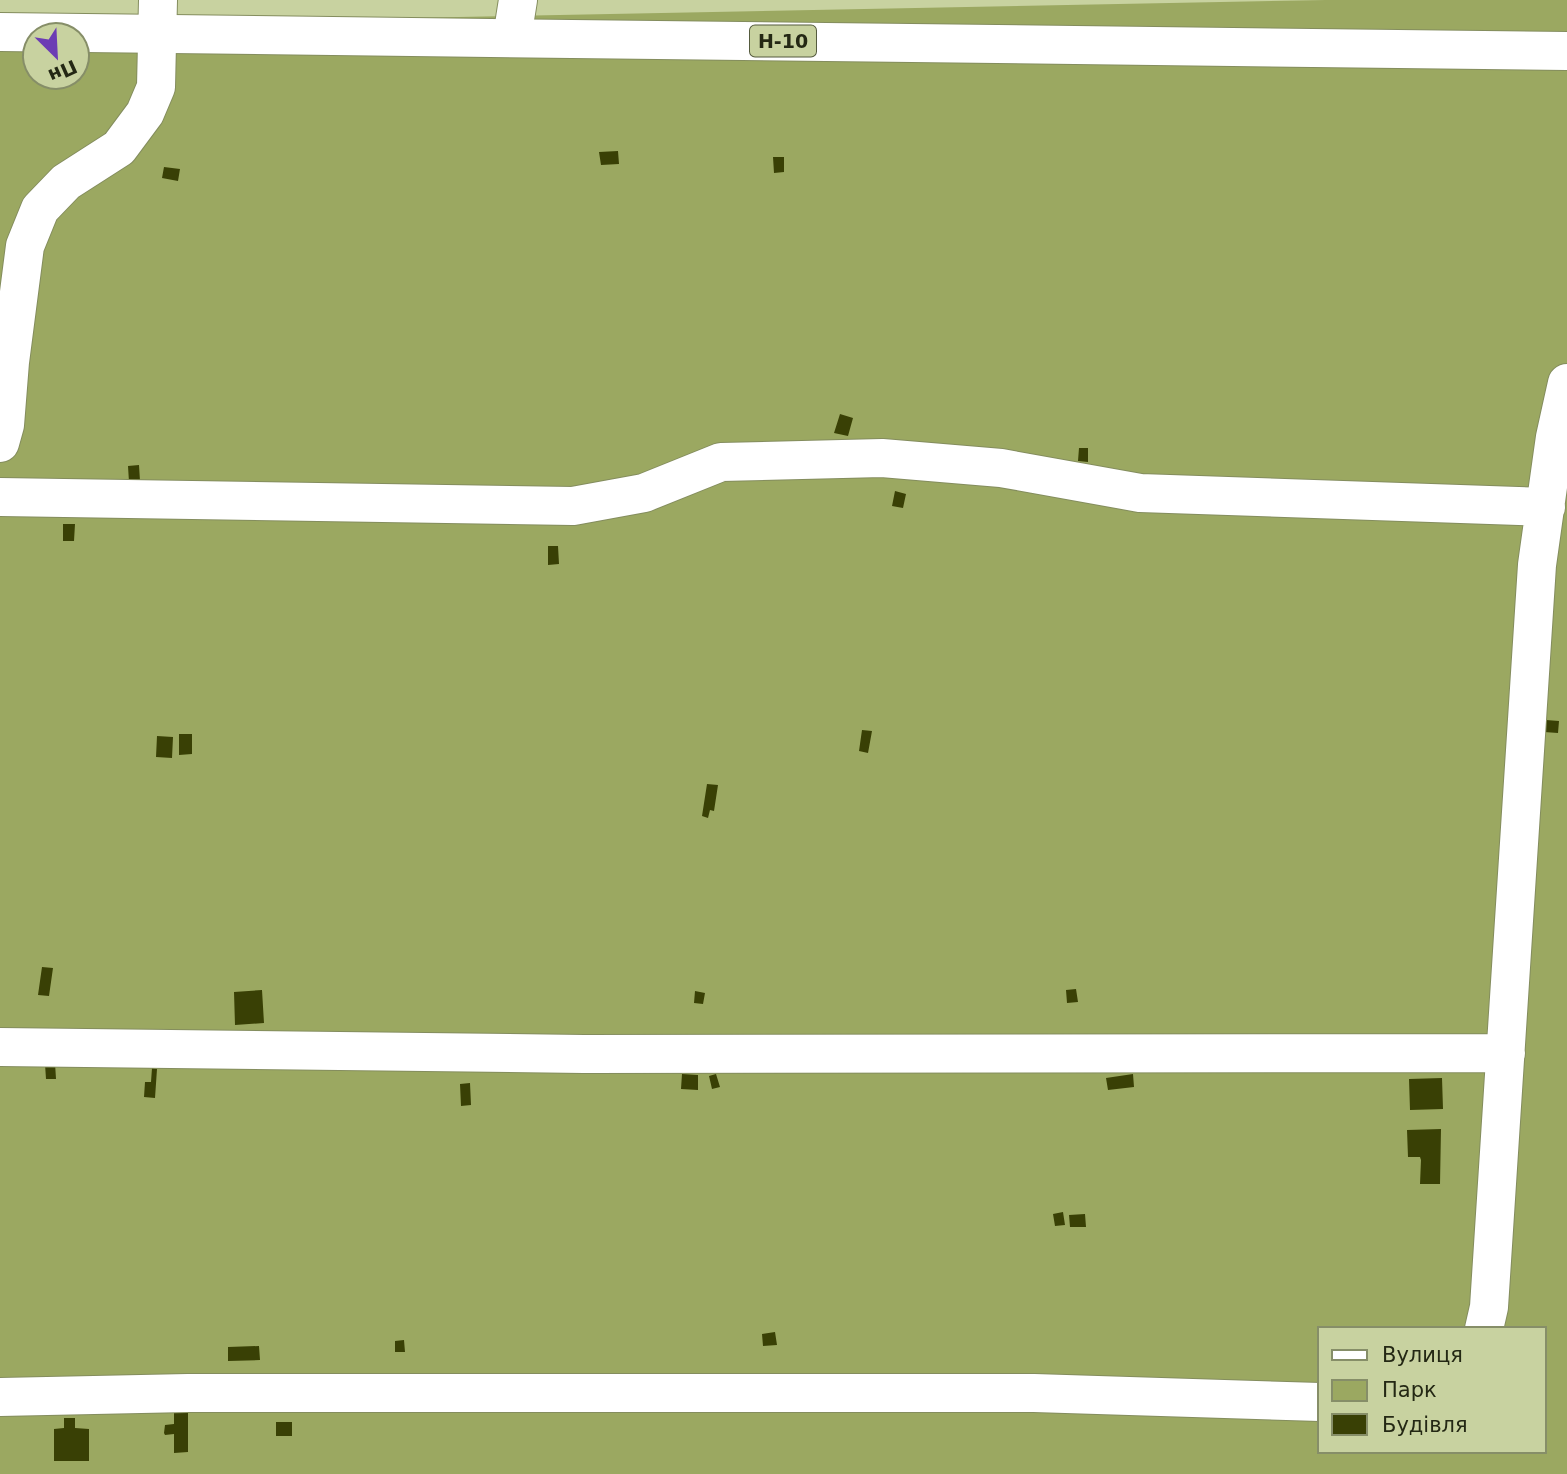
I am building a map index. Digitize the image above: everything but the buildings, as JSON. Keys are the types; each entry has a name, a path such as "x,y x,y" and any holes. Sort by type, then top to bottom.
{"street":[{"path":"512,38 518,0"},
{"path":"0,443 5,425 25,246 40,209 66,182 119,148 145,113 156,87 158,17"},
{"name":"Н-10","path":"0,32 158,17 512,38 1567,51"},
{"path":"1485,1327 1489,1307 1536,579 1555,437 1567,383"},
{"path":"0,497 573,506 644,493 721,462 882,458 1001,468 1140,493 1546,507"},
{"path":"0,1047 584,1054 1506,1053"},
{"path":"0,1397 188,1393 1034,1393 1318,1402"}],"green space":[{"path":"1326,0 1567,0 1567,1474 0,1474 0,26 21,26 21,91 91,91 91,24"}]}
